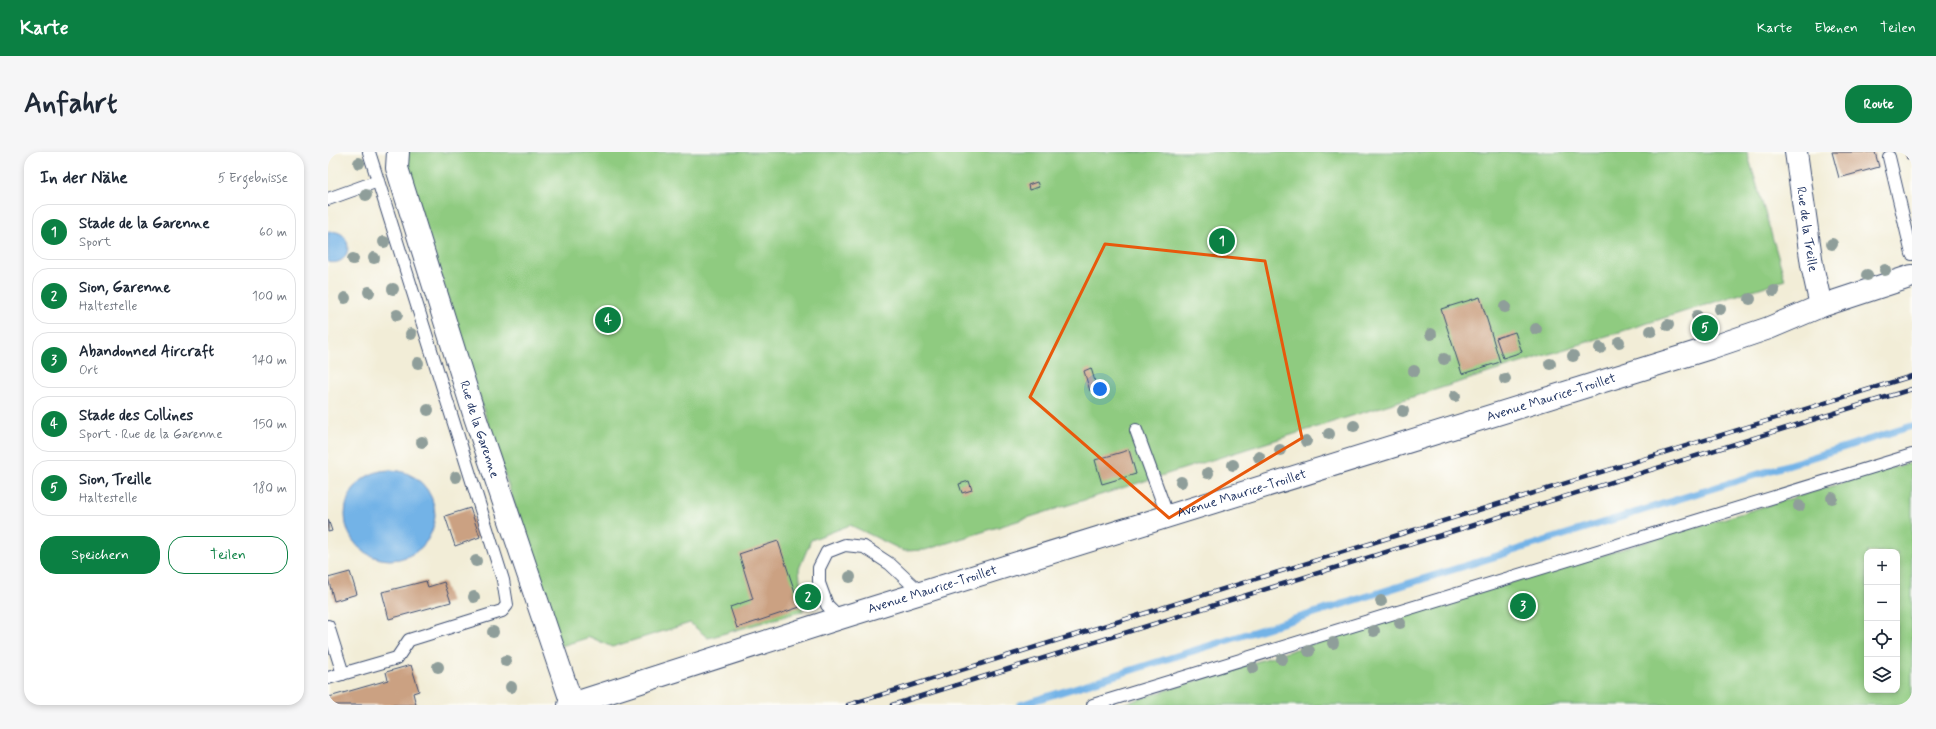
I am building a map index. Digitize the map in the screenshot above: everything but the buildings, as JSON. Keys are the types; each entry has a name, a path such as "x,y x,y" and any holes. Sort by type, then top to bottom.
{"street":[{"name":"Rue de la Garenne","path":"398,152 397,168 472,409 570,704"},
{"name":"Rue de la Treille","path":"1796,152 1812,265 1821,306"},
{"name":"Avenue Maurice-Troillet","path":"570,704 840,618 1710,348 1769,328 1821,306 1912,276"}],"lane":[{"path":"328,678 397,658 409,640 502,611 507,605 503,580 369,152"},
{"path":"1889,157 1912,254"},
{"path":"328,199 378,181"},
{"path":"1136,430 1168,517"},
{"path":"1093,705 1912,455"},
{"path":"840,618 827,605 819,582 819,568 827,552 845,545 864,547 890,564 921,593"},
{"path":"328,626 343,674"}],"highlighted area":[{"path":"1105,244 1265,261 1302,438 1169,518 1030,397"}],"green space":[{"path":"402,152 1747,152 1785,280 925,550 904,551 850,525 811,540 799,569 803,611 708,638 690,623 612,647 590,637 561,646 474,381"},
{"path":"1912,462 1912,705 1120,705 1413,612"}],"water":[{"path":"328,232 337,232 343,235 347,241 347,254 343,259 337,262 328,262"},
{"path":"390,470 407,474 422,483 431,498 435,515 431,532 422,547 407,556 390,560 373,556 358,547 349,532 345,515 349,498 358,483 373,474"}],"waterway":[{"path":"1020,705 1912,426"}],"railway":[{"path":"848,705 1912,376"},
{"path":"892,705 1912,389"}],"place":[{"name":"Stade de la Garenne","path":"1222,241"},
{"name":"Stade des Collines","path":"608,320"},
{"name":"Sion, Treille","path":"1705,328"},
{"name":"Sion, Garenne","path":"808,597"},
{"name":"Abandonned Aircraft","path":"1523,606"}]}
